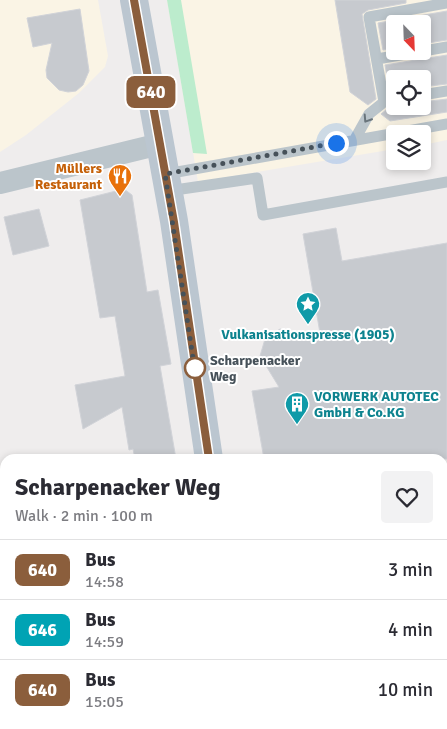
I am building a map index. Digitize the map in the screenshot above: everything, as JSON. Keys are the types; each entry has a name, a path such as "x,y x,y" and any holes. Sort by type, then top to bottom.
{"main road":[{"path":"134,0 167,183 208,454"}],"street":[{"path":"0,183 160,144"}],"lane":[{"path":"386,90 377,59 370,17 447,4"},
{"path":"377,59 447,47"},
{"path":"431,94 447,91"},
{"path":"355,140 369,114 386,103"},
{"path":"167,183 355,140 447,124"},
{"path":"167,183 257,178 263,215 447,182"}],"shaded area":[{"path":"0,0 98,0 108,56 105,67 79,93 26,135 0,152"},
{"path":"167,0 447,0 447,140 431,143 431,125 386,125 386,151 198,182"}],"green space":[{"path":"167,0 181,0 207,154 193,153"}],"building":[{"path":"335,0 406,0 406,3 368,10 362,14 376,99 368,105 350,92"},
{"path":"80,9 89,71 83,85 76,91 68,92 59,90 47,78 46,70 52,43 33,47 27,18"},
{"path":"447,11 447,40 431,43 431,15 424,15"},
{"path":"386,22 386,50 383,50 378,23"},
{"path":"447,55 447,84 431,86 431,70 386,71 385,65 416,60 431,60 431,58"},
{"path":"447,99 447,112 431,115 431,101"},
{"path":"386,110 386,115 428,115 390,121 381,114"},
{"path":"124,189 132,195 147,292 158,290 171,364 160,366 175,454 134,454 133,449 129,450 122,407 83,429 75,385 125,376 115,316 100,318 80,200"},
{"path":"39,209 49,246 13,255 4,217"},
{"path":"336,228 342,261 447,243 447,454 263,454 252,391 279,387 260,356 265,339 280,329 321,339 303,234"}],"bus line":[{"name":"640","path":"134,0 174,222 208,454"}],"place":[{"name":"Müllers Restaurant","path":"120,197"},
{"name":"Vulkanisationspresse (1905)","path":"308,325"},
{"name":"Scharpenacker Weg","path":"195,368"},
{"name":"VORWERK AUTOTEC GmbH & Co.KG","path":"297,425"}],"route":[{"path":"195,368 195,371 174,222 165,174 336,143"}]}
